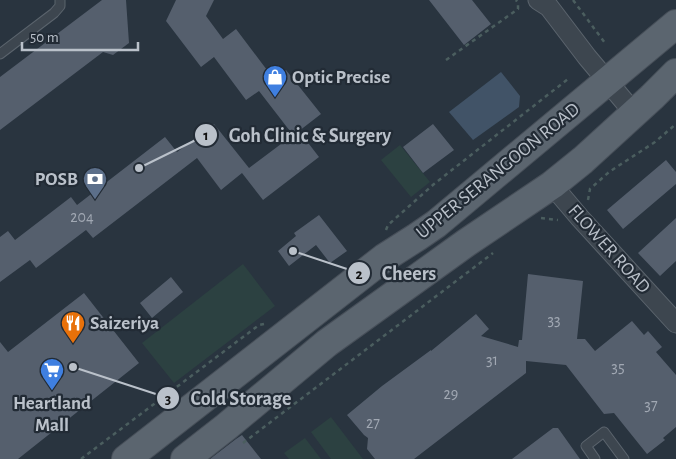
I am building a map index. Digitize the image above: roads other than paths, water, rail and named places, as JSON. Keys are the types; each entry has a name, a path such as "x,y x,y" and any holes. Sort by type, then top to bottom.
{"main road":[{"name":"UPPER SERANGOON ROAD","path":"126,459 384,258 436,224 676,24"},
{"name":"UPPER SERANGOON ROAD","path":"186,459 327,343 466,243 552,185 652,97 676,73"}],"street":[{"path":"545,2 634,112"},
{"name":"FLOWER ROAD","path":"552,185 580,218 673,313"}],"lane":[{"path":"0,54 54,13 60,6 60,0"},
{"path":"595,459 586,446 604,432 624,459"}],"water":[{"path":"501,72 520,96 519,107 473,140 449,112"}],"place":[{"name":"Optic Precise","path":"275,98"},
{"name":"Goh Clinic & Surgery","path":"139,168"},
{"name":"POSB","path":"95,200"},
{"name":"Cheers","path":"293,251"},
{"name":"Saizeriya","path":"73,344"},
{"name":"Cold Storage","path":"73,367"},
{"name":"Heartland Mall","path":"52,391"}]}
